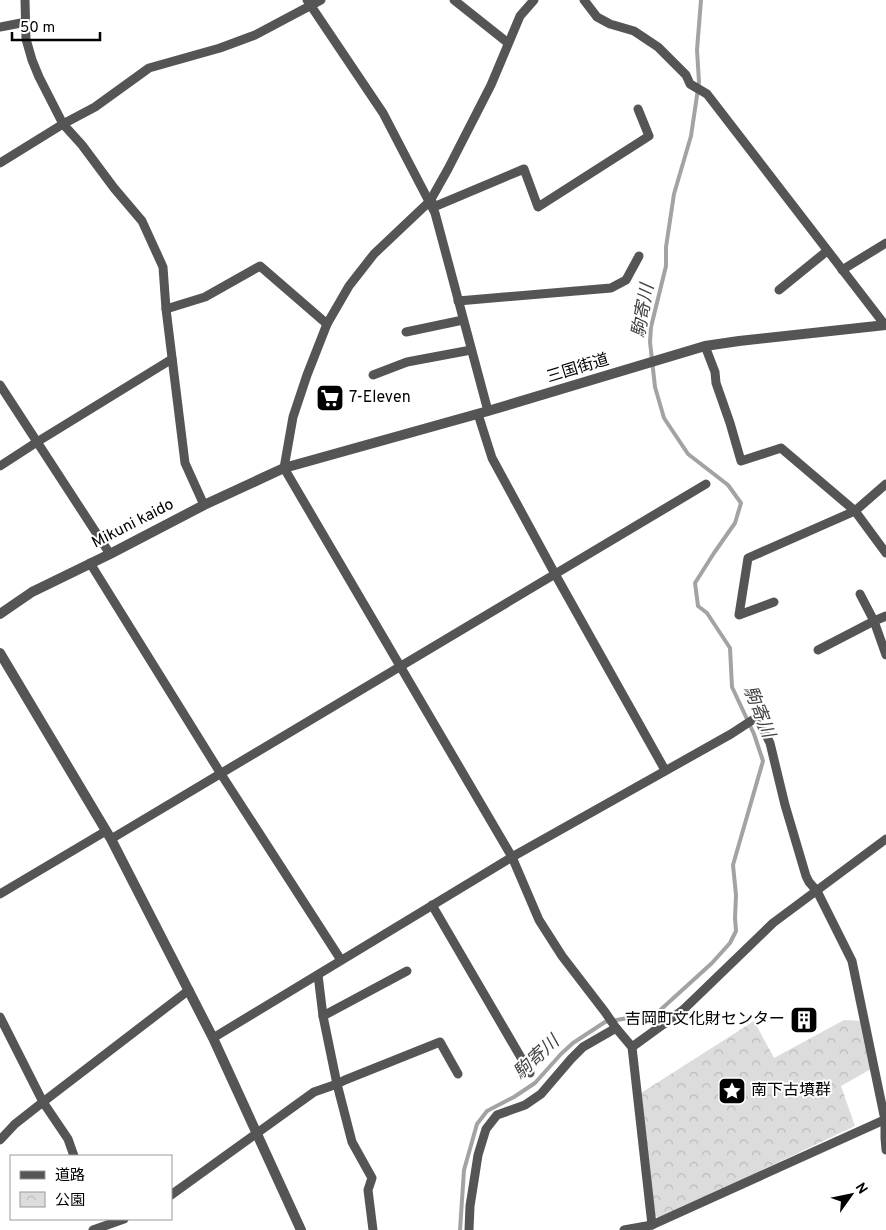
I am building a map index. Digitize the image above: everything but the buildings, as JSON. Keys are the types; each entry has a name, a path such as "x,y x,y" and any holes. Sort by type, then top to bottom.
{"street":[{"path":"25,0 26,39 32,60 63,124 142,221 163,267 166,309 185,463 204,505"},
{"path":"0,163 63,124 95,107 149,68 255,36 309,3 321,0"},
{"path":"454,0 508,43"},
{"path":"534,0 520,16 491,85 448,170 430,201 374,254 349,286 327,324 293,417 284,468 512,858 539,920 562,956 632,1047 652,1225"},
{"path":"584,0 597,17 610,24 634,31 658,47 686,75 690,84 707,94 886,325"},
{"path":"309,3 383,113 430,201 435,213 464,320 492,458 665,770"},
{"path":"0,27 26,22"},
{"path":"430,201 436,206 524,169 538,207 649,136 638,109"},
{"path":"842,270 886,243"},
{"path":"779,290 827,250"},
{"path":"458,301 611,288 626,280 639,256"},
{"path":"166,309 205,297 260,266 327,324"},
{"path":"406,332 464,320"},
{"name":"三国街道","path":"284,468 483,413 705,346 886,325"},
{"path":"705,346 715,372 716,383 741,461 781,448 854,511 886,553"},
{"path":"373,375 407,362 471,350"},
{"path":"0,466 172,359"},
{"path":"0,385 110,554"},
{"name":"Mikuni kaido","path":"0,614 32,592 90,562 110,554 204,505 284,468"},
{"path":"0,894 221,774 706,484"},
{"path":"774,602 739,615 748,558 854,511 886,484"},
{"path":"90,562 221,774 341,960"},
{"path":"860,594 874,621 886,655"},
{"path":"818,650 886,616"},
{"path":"0,653 109,835 213,1038 301,1230"},
{"path":"213,1038 318,976 432,905 757,717 770,744 785,805 806,876 817,891 852,961 885,1119 886,1150"},
{"path":"632,1047 684,1010 773,923 886,839"},
{"path":"432,905 530,1073"},
{"path":"323,1016 407,971"},
{"path":"318,976 323,1016 337,1084 352,1142 372,1178 368,1190 373,1230"},
{"path":"0,1140 15,1124 189,990"},
{"path":"0,1016 43,1102 68,1139 74,1155"},
{"path":"469,1230 470,1206 478,1155 486,1129 497,1115 525,1105 541,1094 583,1047 616,1028"},
{"path":"172,1194 314,1092 440,1042 458,1074"},
{"path":"624,1230 652,1225 885,1119"},
{"path":"93,1230 102,1225 120,1220"}],"green space":[{"path":"844,1020 861,1021 871,1069 841,1086 855,1126 660,1218 655,1216 641,1093 754,1021 774,1058"}],"waterway":[{"name":"駒寄川","path":"460,1230 464,1170 477,1124 487,1111 514,1097 535,1083 573,1043 605,1022 657,1013 712,963 730,943 736,931 736,895 733,865 763,761 754,734 732,687 730,648 707,613 698,606 695,583 735,523 741,503 728,485 688,454 664,418 655,387 650,342 651,327 666,266 666,247 674,194 691,136 699,82 697,50 701,0"}],"place":[{"name":"7-Eleven","path":"330,398"},
{"name":"吉岡町文化財センター","path":"804,1020"},
{"name":"南下古墳群","path":"732,1091"}]}
